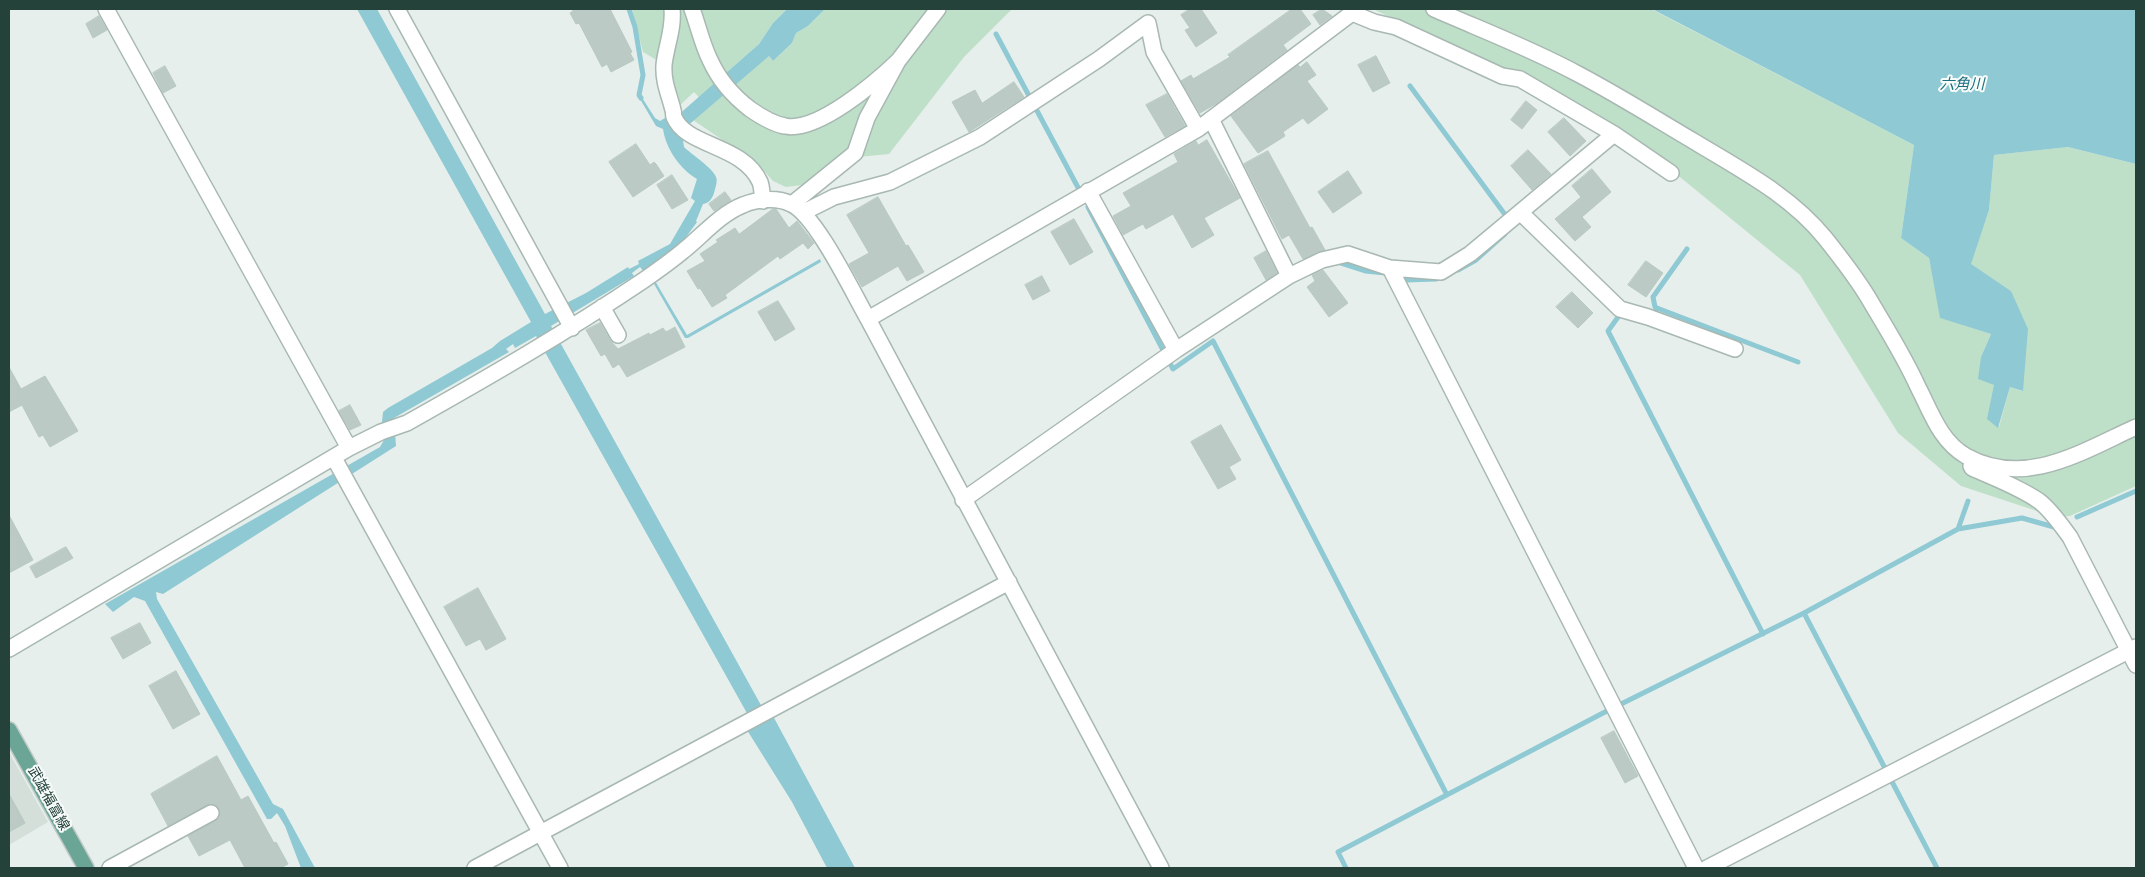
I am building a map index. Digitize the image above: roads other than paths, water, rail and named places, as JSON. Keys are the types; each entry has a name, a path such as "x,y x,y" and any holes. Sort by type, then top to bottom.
{"main road":[{"name":"武雄福富線","path":"9,730 86,868"}],"street":[{"path":"106,9 349,448"},
{"path":"397,9 556,299 569,330"},
{"path":"672,9 673,21 664,65 664,86 674,117 685,131 694,138 712,144 742,160 760,182 763,201"},
{"path":"692,9 710,60 724,84 736,99 760,116 786,126 803,125 834,110 873,84 898,61"},
{"path":"798,208 855,153 867,118 898,61 938,9"},
{"path":"1434,9 1576,73 1652,115 1751,175 1789,202 1825,238 1871,301 1919,388 1929,413 1954,447 1965,456 1986,464 2002,467 2024,470 2042,467 2136,427"},
{"path":"868,319 1198,129 1352,13 1374,22 1396,27 1502,76 1520,80 1614,134 1671,173"},
{"path":"798,208 890,182 980,137 1032,104 1148,23 1154,52 1198,129"},
{"path":"1212,119 1289,276"},
{"path":"963,500 1170,355 1289,276 1322,260 1348,254 1393,274 1441,272 1470,254 1614,134"},
{"path":"1084,193 1170,355"},
{"path":"9,649 340,468 349,448 407,423 569,330 650,276 682,252 719,220 743,205 775,199 798,208 818,232 868,319 1161,868"},
{"path":"1512,218 1620,308 1735,349"},
{"path":"1393,274 1696,868"},
{"path":"602,307 618,335"},
{"path":"1965,456 1972,468 2005,482 2040,502 2060,522 2132,649 2136,665"},
{"path":"340,468 560,868"},
{"path":"475,868 1008,582"},
{"path":"1707,868 2132,649"},
{"path":"110,868 211,813"}],"water":[{"path":"357,9 377,9 545,314 586,293 628,267 629,269 639,264 638,261 670,244 695,201 691,198 697,179 685,170 675,158 667,144 663,129 656,126 637,94 639,93 655,118 660,121 665,118 668,124 759,44 773,23 787,9 825,9 808,26 796,33 792,43 773,61 769,56 678,134 683,140 684,147 714,173 717,179 716,185 712,197 709,202 703,204 697,222 681,244 648,269 687,335 820,259 821,262 688,338 685,338 646,270 644,272 640,267 632,273 634,276 551,326 762,707 773,716 855,868 827,868 792,802 747,730 748,715 536,336 515,348 513,344 506,349 509,352 394,418 396,446 163,594 156,592 157,599 273,804 283,809 315,868 301,868 285,826 277,813 271,819 267,819 145,601 134,597 113,612 105,604 380,447 384,440 383,412 492,348 531,322"},
{"name":"六角川","path":"1652,9 2136,9 2136,164 2068,147 1994,155 1989,210 1971,264 2011,291 2028,329 2023,391 2010,387 1998,428 1987,419 1994,385 1978,379 1981,357 1991,334 1940,318 1929,258 1901,238 1914,145"}],"waterway":[{"path":"629,9 635,27 643,75 639,95 641,98"},
{"path":"996,34 1082,195"},
{"path":"1410,86 1509,220"},
{"path":"1088,207 1173,369 1213,341 1447,795"},
{"path":"1458,270 1476,260 1505,234"},
{"path":"1657,308 1655,307 1653,297 1687,249"},
{"path":"1335,263 1338,262 1366,271 1385,273"},
{"path":"1398,277 1406,280 1436,279"},
{"path":"1653,318 1657,308 1798,362"},
{"path":"1619,312 1621,313 1608,331 1763,634"},
{"path":"2077,517 2136,491"},
{"path":"1346,868 1338,852 1603,713 1804,613 1958,529 1968,501"},
{"path":"1958,529 2022,518 2054,527"},
{"path":"1804,613 1937,868"}]}
